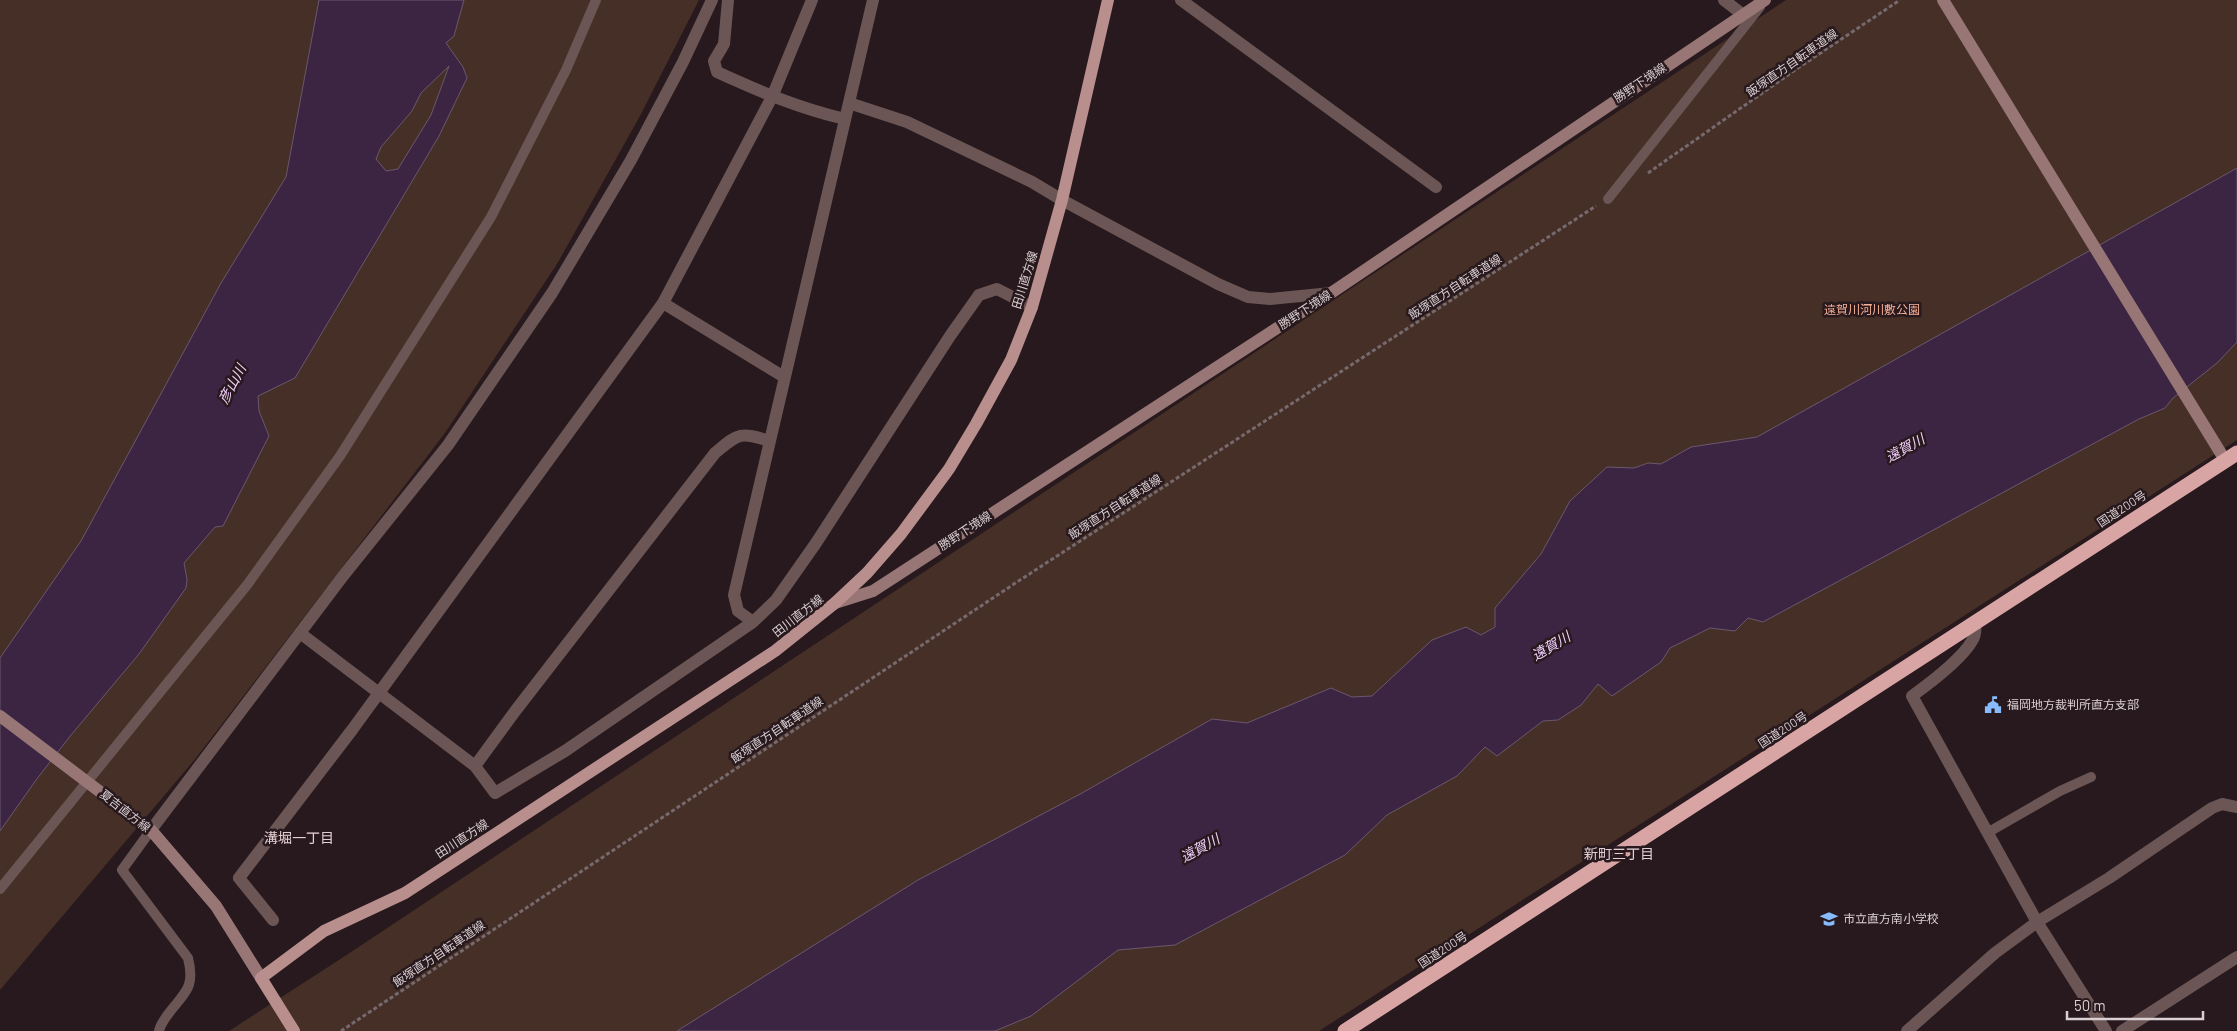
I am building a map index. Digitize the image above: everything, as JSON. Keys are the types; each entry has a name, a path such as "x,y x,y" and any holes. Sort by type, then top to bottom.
{"highway":[{"name":"国道200号","path":"1345,1031 1975,622 2227,454"}],"main road":[{"name":"田川直方線","path":"261,978 324,931 405,893 775,651 835,604 867,573 901,534 949,469 976,424 1011,360 1032,307 1062,200 1108,0"},
{"name":"勝野下境線","path":"835,604 873,591 1331,293 1765,0"},
{"path":"1943,0 2227,454"},
{"name":"夏吉直方線","path":"0,716 151,830 216,906 261,978"},
{"path":"261,978 294,1031"}],"street":[{"path":"151,830 342,576 448,445 552,293 631,160 683,62 712,0"},
{"path":"728,0 724,44 714,61 717,72 772,98 806,110 846,120"},
{"path":"274,920 239,878 379,692 663,304 772,98 812,0"},
{"path":"753,622 738,611 734,595 874,0"},
{"path":"1181,0 1436,187"},
{"path":"1724,0 1742,14"},
{"path":"849,103 907,122 1032,182 1218,284 1248,297 1270,299 1331,293"},
{"path":"300,633 475,766 495,793 565,751 753,622 776,600 816,543 950,336 979,296 997,289 1032,307"},
{"path":"663,304 784,378"},
{"path":"475,766 522,702 715,454 734,438 746,434 769,441"},
{"path":"1975,622 1976,629 1973,640 1966,649 1933,681 1912,696 2037,922 2106,1031"},
{"path":"1907,1031 1995,953 2037,922 2109,878 2212,808 2222,804 2237,807"},
{"path":"2122,1031 2237,957"}],"lane":[{"path":"0,889 247,585 340,456 491,217 566,70 596,0"},
{"path":"1608,199 1765,0"},
{"path":"1988,833 2060,791 2091,777"},
{"path":"151,830 122,870 188,958 192,973 188,990 171,1011 159,1031"}],"path":[{"name":"飯塚直方自転車道線","path":"1640,178 1900,0"},
{"name":"飯塚直方自転車道線","path":"341,1031 1025,576 1608,199"}],"green space":[{"path":"0,0 699,0 640,116 557,264 445,433 196,758 0,990"},
{"name":"遠賀川河川敷公園","path":"1786,0 2237,0 2237,440 1319,1031 229,1031 342,958"}],"water":[{"name":"彦山川","path":"319,0 464,0 454,36 446,43 463,67 467,78 439,136 295,378 258,396 259,411 269,436 223,526 215,527 184,563 187,579 186,588 139,654 71,735 0,831 0,658 81,541 221,283 286,177","holes":["449,66 431,115 398,169 386,171 376,159 381,147 412,111 421,93"]},
{"name":"遠賀川","path":"2237,168 2237,342 2217,363 2173,398 2165,408 2139,419 1763,622 1748,618 1735,631 1710,628 1670,648 1661,662 1612,696 1598,684 1581,705 1558,720 1543,721 1497,756 1485,747 1457,776 1387,815 1345,855 1175,945 1118,950 1031,1016 995,1031 677,1031 918,880 1082,793 1212,719 1247,723 1331,688 1352,697 1372,696 1432,640 1466,627 1481,635 1495,627 1495,608 1541,554 1570,501 1607,467 1634,468 1648,463 1661,464 1691,447 1757,437"}],"place":[{"name":"福岡地方裁判所直方支部","path":"1993,705"},
{"name":"市立直方南小学校","path":"1829,919"}],"district":[{"name":"溝堀一丁目","path":"299,838"},
{"name":"新町三丁目","path":"1619,854"}]}
